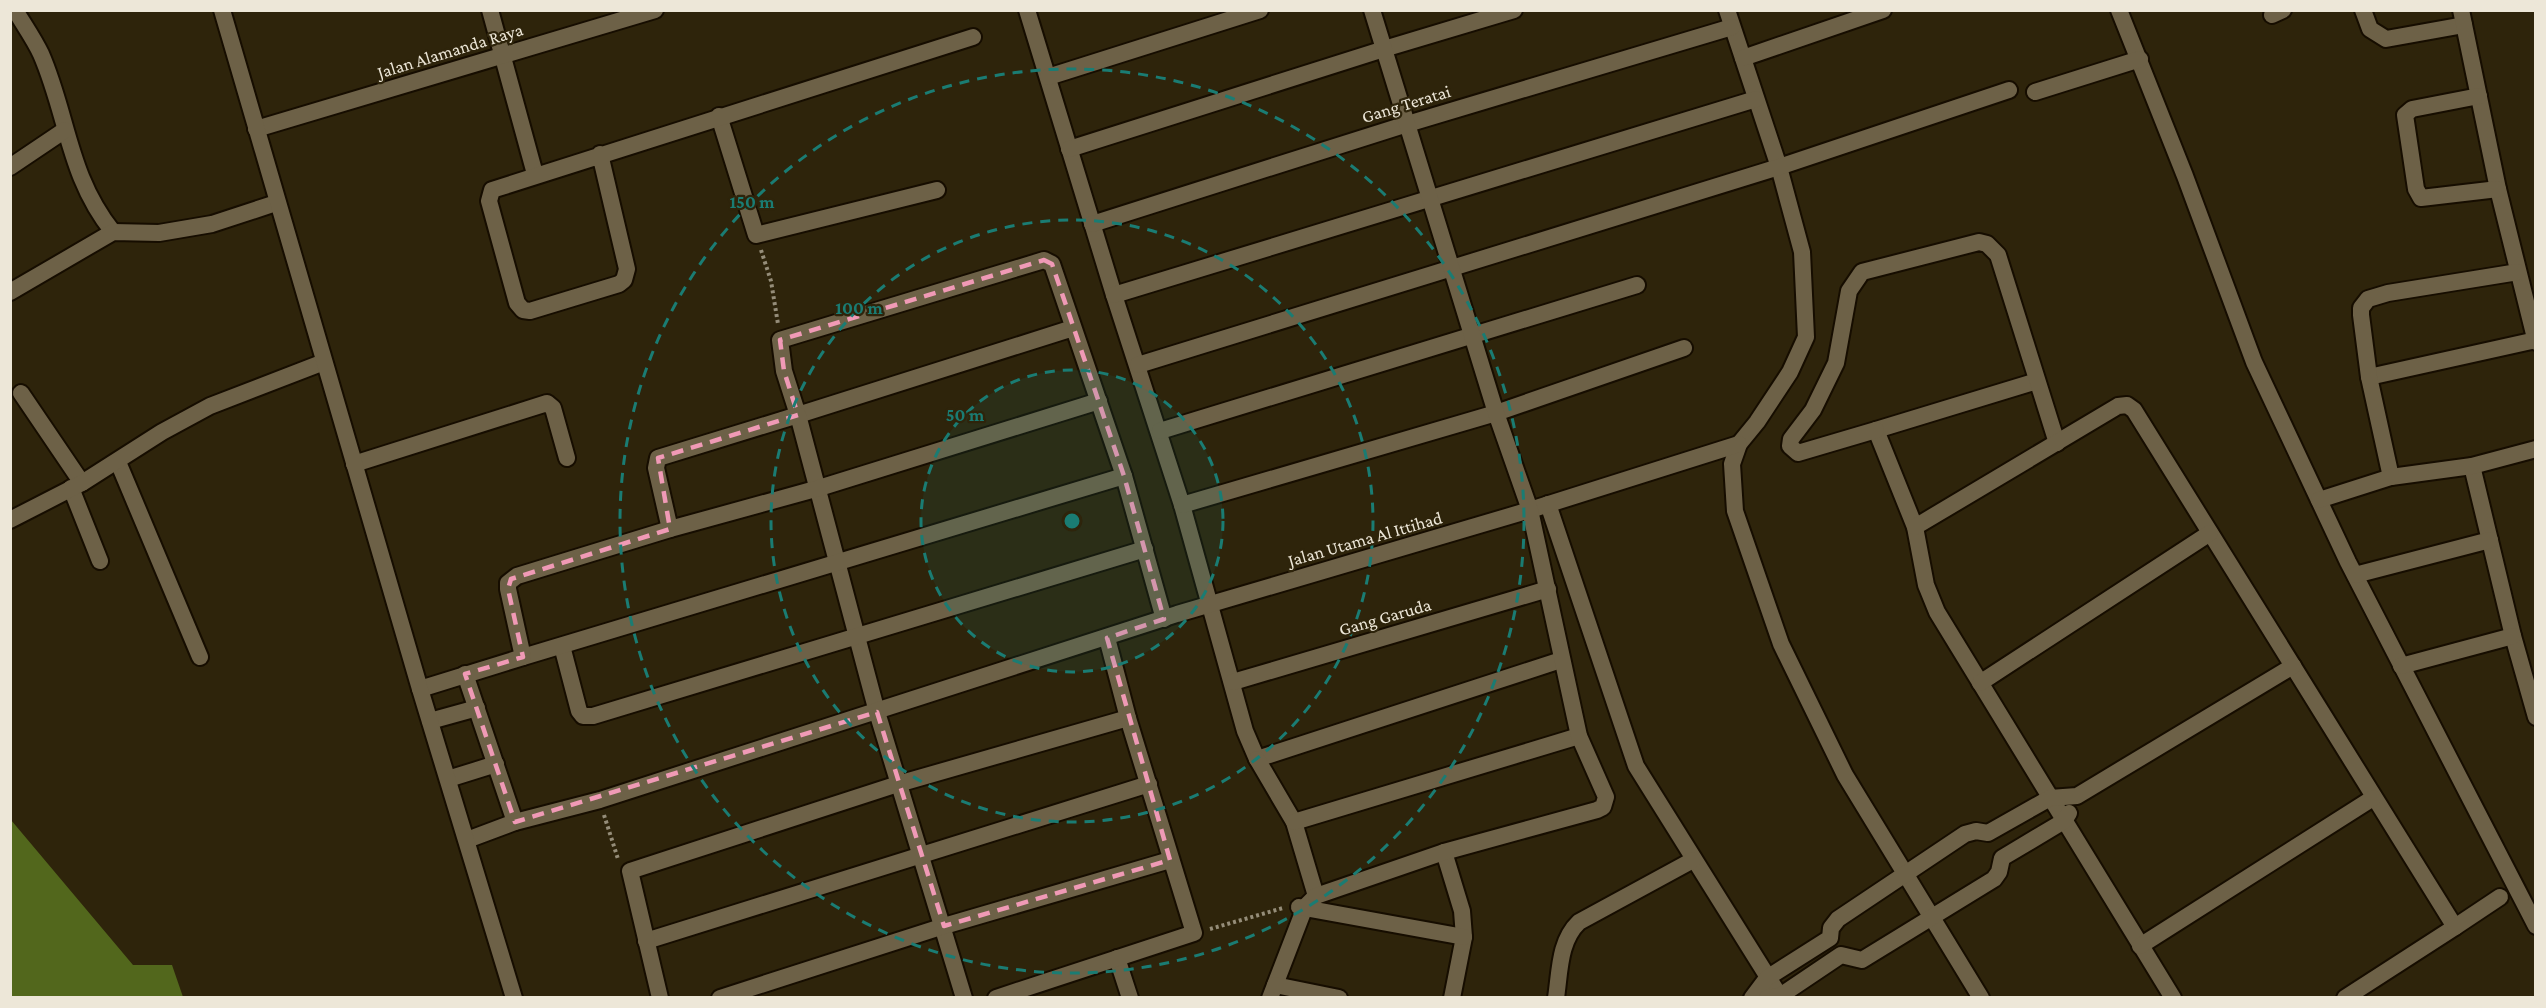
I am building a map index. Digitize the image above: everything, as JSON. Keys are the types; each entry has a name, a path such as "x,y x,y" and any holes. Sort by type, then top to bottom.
{"street":[{"path":"15,10 42,56 81,180 100,215 113,232"},
{"path":"222,10 276,203 514,998"},
{"path":"490,10 535,174"},
{"name":"Jalan Alamanda Raya","path":"256,129 655,10"},
{"path":"1027,10 1114,295 1160,431 1182,505 1207,606 1233,682 1245,731 1257,759 1294,822 1302,904 1272,991 1339,998"},
{"path":"1048,77 1260,10"},
{"path":"1302,904 1444,852 1603,807 1605,792 1579,736 1530,510 1496,413 1372,10"},
{"path":"1070,149 1514,10"},
{"path":"1743,58 1883,10"},
{"path":"2119,10 2140,59 2254,362 2355,575 2535,926"},
{"path":"2363,10 2370,29 2386,39 2463,18 2498,189 2535,341 2369,377"},
{"path":"1730,19 1779,167 1802,252 1806,337 1790,372 1757,422 1739,444 1732,464 1735,511 1781,644 1845,775 1981,998"},
{"name":"Gang Teratai","path":"1092,224 1730,19"},
{"path":"600,154 627,268 624,280 619,284 530,311 523,310 517,303 489,195 497,187 535,174 719,116 973,37"},
{"path":"2035,92 2140,59"},
{"path":"1138,365 1779,167 2009,90"},
{"path":"2479,96 2412,109 2406,115 2418,195 2421,198 2498,189"},
{"path":"1114,295 1756,99"},
{"path":"719,116 756,235 937,190"},
{"path":"10,167 65,130"},
{"path":"10,292 113,232 159,233 212,224 276,203"},
{"path":"2037,381 1798,453 1790,446 1791,439 1813,410 1836,363 1849,291 1862,272 1979,242 1987,244 1998,255 2057,443"},
{"path":"964,998 877,712 819,488 783,371 780,340 1044,260 1052,264 1124,476 1145,549 1171,616"},
{"path":"2391,477 2369,377 2361,308 2368,299 2388,292 2518,272"},
{"path":"1160,431 1473,337 1636,285"},
{"path":"670,529 656,468 658,458 1073,328"},
{"path":"1182,505 1496,413 1684,348"},
{"path":"10,520 77,486 162,432 210,406 324,362"},
{"path":"21,393 77,486 99,561"},
{"path":"524,657 508,589 511,579 670,529 819,488 1099,401"},
{"path":"354,464 547,403 553,408 567,458"},
{"path":"1916,527 2118,406 2127,405 2134,410 2455,927"},
{"path":"1876,430 1916,527 1926,585 1937,612 2173,998"},
{"name":"Jalan Utama Al Ittihad","path":"467,840 515,822 600,800 1171,616 1530,510 1739,444"},
{"path":"2319,500 2391,477 2472,466 2535,449"},
{"path":"118,462 200,657"},
{"path":"2472,466 2535,717"},
{"path":"420,689 1124,476"},
{"path":"1548,504 1631,755 1767,978 1776,997 1841,955"},
{"path":"1980,683 2210,533"},
{"path":"2355,575 2490,540"},
{"path":"562,646 579,711 587,717 1145,549"},
{"name":"Gang Garuda","path":"1233,682 1548,589"},
{"path":"2401,666 2513,636"},
{"path":"996,998 1194,933 1128,718 1107,638"},
{"path":"1257,759 1561,660"},
{"path":"1988,833 2002,858 1999,872 1994,879 1862,960 1841,955 1830,938 1831,928 1838,919 1965,834 1976,831 1988,833 2050,798 2077,796 2293,666"},
{"path":"465,674 515,822"},
{"path":"430,721 477,708"},
{"path":"660,998 630,871 898,784 1128,718"},
{"path":"1294,822 1579,736"},
{"path":"448,779 496,764"},
{"path":"646,941 1149,784"},
{"path":"2002,858 2064,821 2077,796"},
{"path":"2140,946 2373,798"},
{"path":"1444,852 1462,911 1464,937 1452,998"},
{"path":"720,998 944,927 1170,860"},
{"path":"1556,998 1565,939 1571,930 1580,922 1693,860"},
{"path":"2346,998 2500,897"},
{"path":"1302,904 1464,937"},
{"path":"1752,998 1767,978 1830,938"},
{"path":"1118,958 1130,998"}],"path":[{"path":"756,235 771,281 780,340"},
{"path":"600,800 619,864 630,871"},
{"path":"1194,933 1302,904"}],"highlighted area":[{"path":"1044,260 1052,264 1124,476 1164,619 1107,638 1170,860 944,926 877,712 515,822 465,674 523,657 508,589 511,579 670,529 658,458 798,415 784,371 780,340"}],"green space":[{"path":"11,820 133,965 172,965 183,997 11,997"}]}
